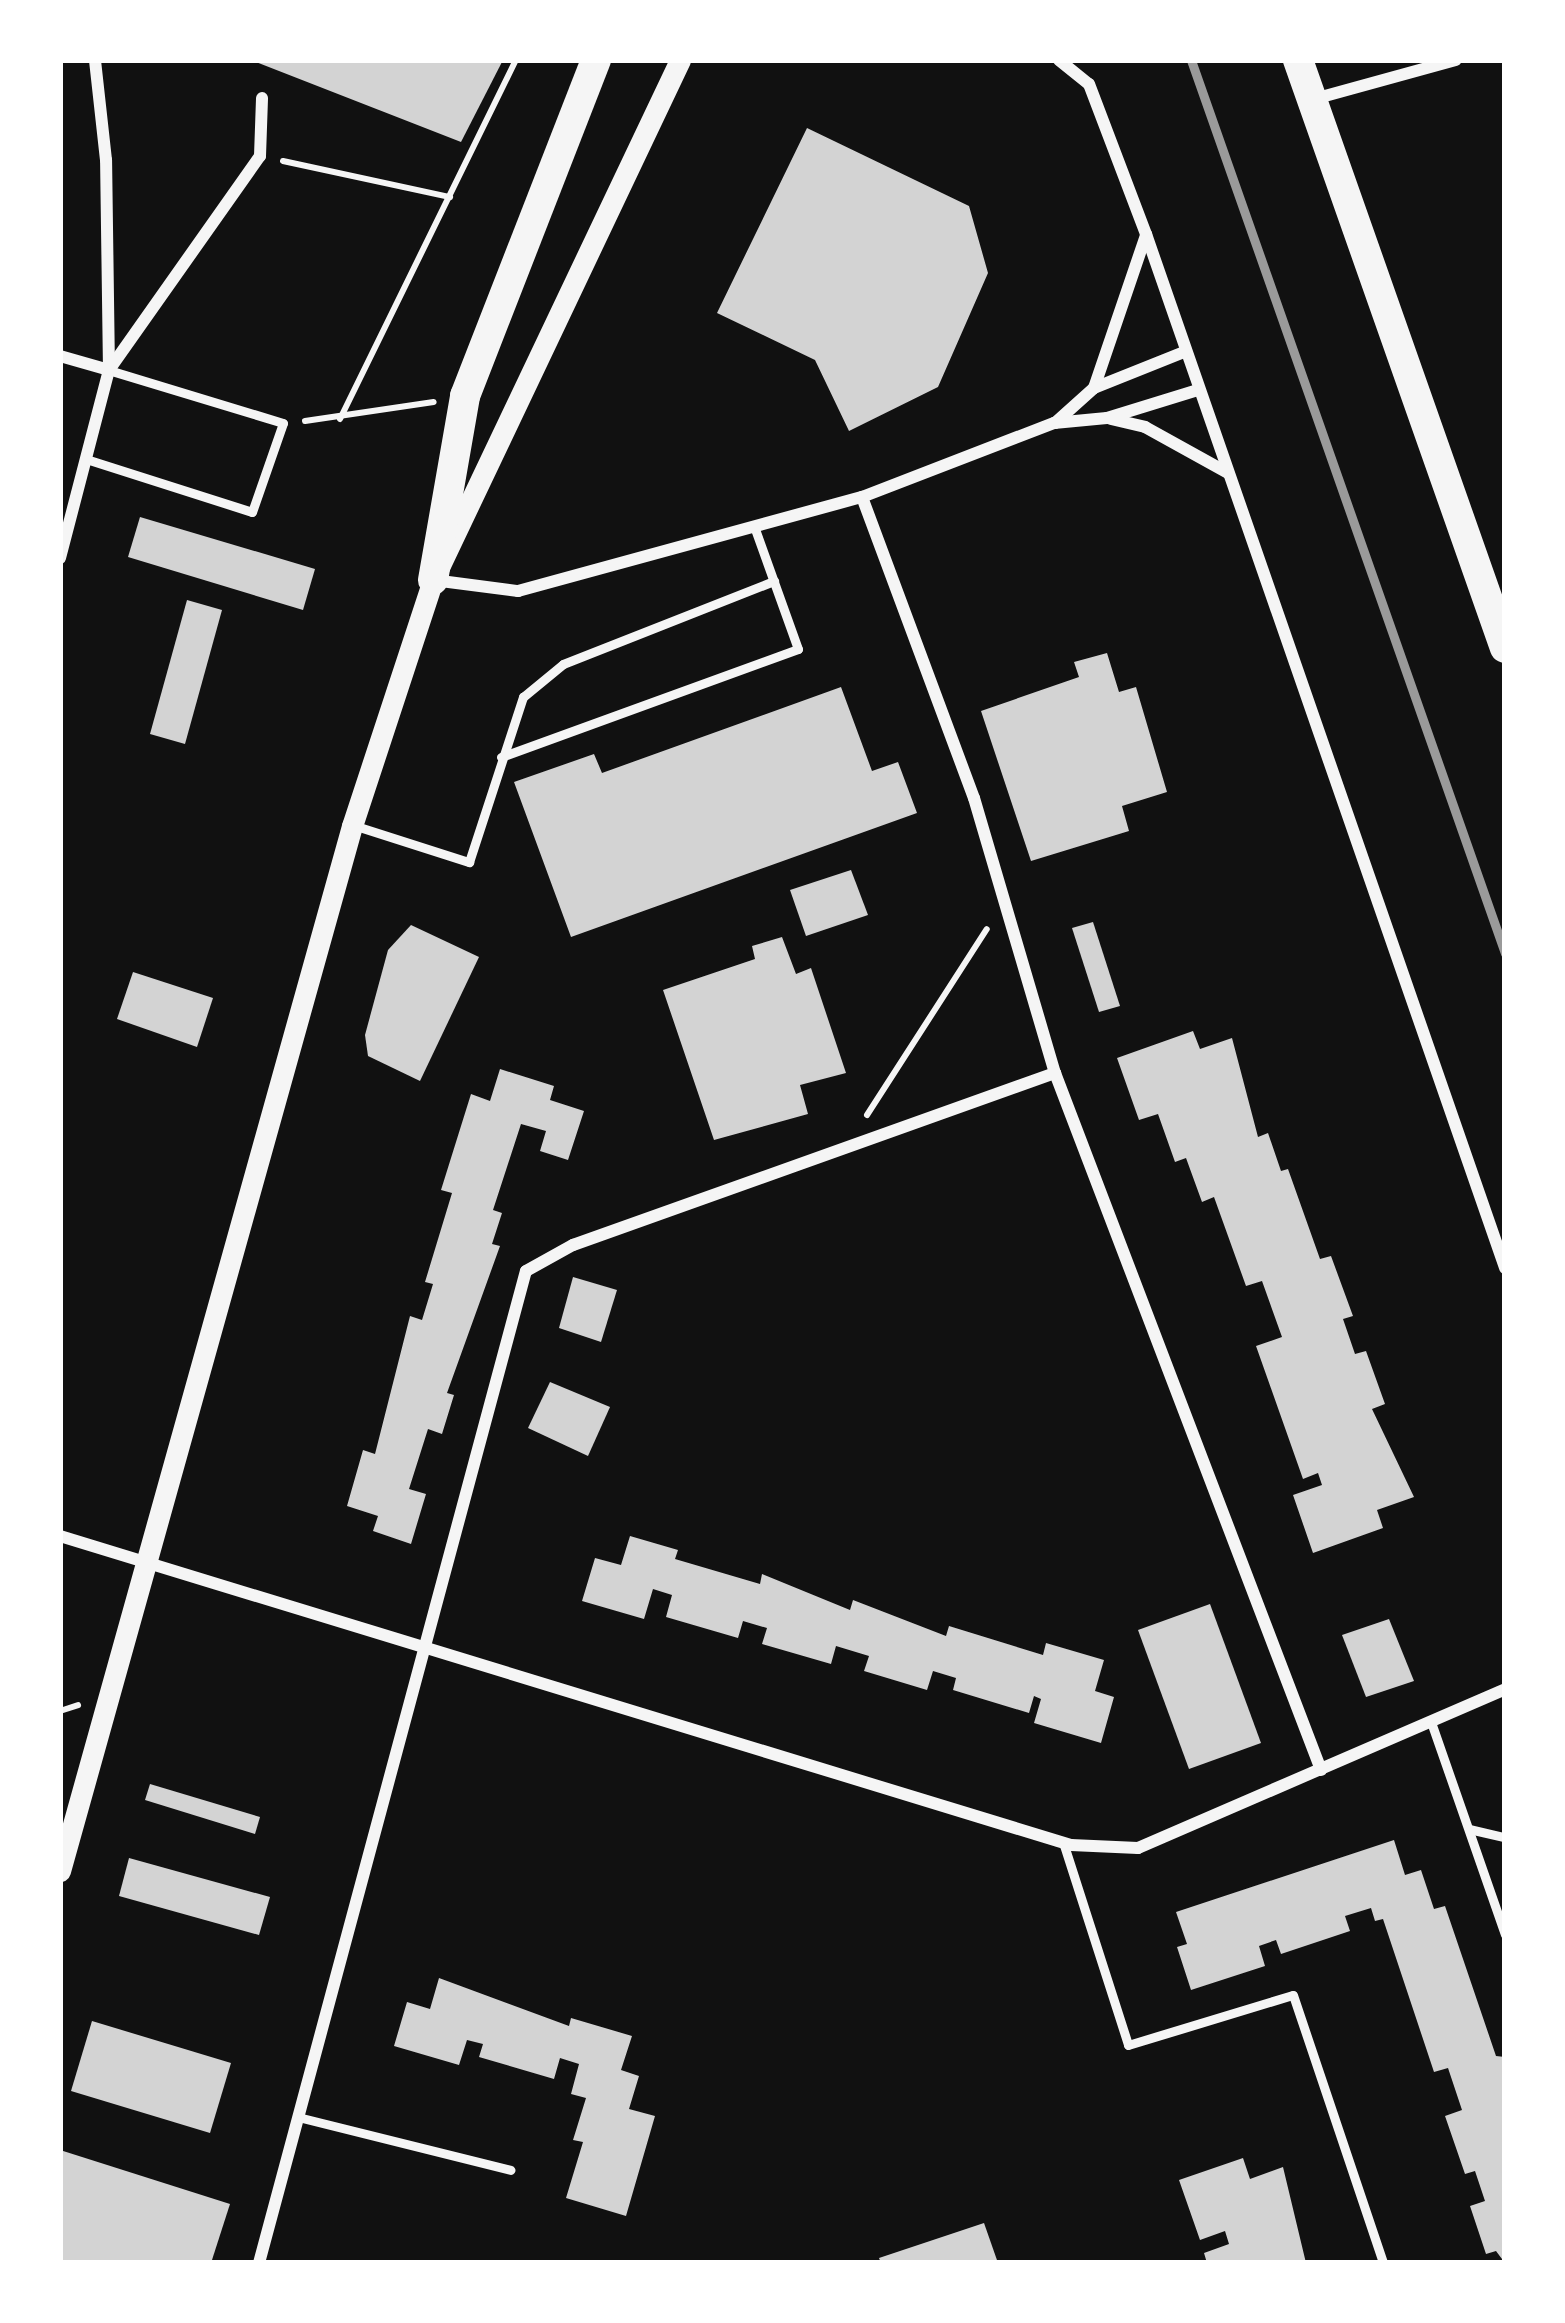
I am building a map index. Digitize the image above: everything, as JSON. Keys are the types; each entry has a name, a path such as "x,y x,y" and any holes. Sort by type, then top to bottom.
{"main road":[{"path":"434,580 465,396 596,60"},
{"path":"1298,60 1505,648"}],"street":[{"path":"60,558 109,370 106,160 95,60"},
{"path":"1059,60 1089,84 1146,234 1505,1268"},
{"path":"1312,99 1456,60"},
{"path":"60,1871 352,826 434,580 676,69"},
{"path":"109,370 260,156 262,98"},
{"path":"1094,388 1146,234"},
{"path":"1054,423 1094,388 1184,352"},
{"path":"60,356 109,370"},
{"path":"434,580 518,591 862,497 1054,423 1108,418 1198,389"},
{"path":"1108,418 1145,427 1229,473"},
{"path":"862,497 1005,901 1055,1073 1321,1770"},
{"path":"259,2263 526,1271 573,1245 1055,1073"},
{"path":"60,1536 424,1651 1063,1842 1138,1848 1505,1689"}],"lane":[{"path":"86,459 252,512 284,423 109,370"},
{"path":"501,757 798,650 754,526"},
{"path":"352,826 469,862 524,698 563,664 774,581"},
{"path":"1431,1722 1505,1934"},
{"path":"1468,1829 1505,1837"},
{"path":"1063,1842 1128,2045 1293,1995 1382,2263"},
{"path":"298,2117 511,2170"}],"path":[{"path":"340,419 516,60"},
{"path":"260,156 450,197"},
{"path":"284,423 340,419 465,396"},
{"path":"847,1148 1005,901"}],"building":[{"path":"251,60 503,60 461,142"},
{"path":"807,128 969,206 988,273 938,387 849,431 815,360 717,313"},
{"path":"140,517 315,569 303,610 128,557"},
{"path":"187,600 222,610 185,744 150,734"},
{"path":"1107,653 1119,692 1136,687 1167,792 1122,806 1129,831 1031,861 981,711 1079,677 1074,662"},
{"path":"841,687 872,771 898,762 917,813 571,937 514,782 594,754 602,773"},
{"path":"851,870 868,915 806,936 790,890"},
{"path":"1093,922 1120,1006 1099,1012 1072,928"},
{"path":"411,925 479,957 420,1081 368,1056 365,1035 388,950"},
{"path":"782,937 796,974 811,968 846,1073 800,1085 808,1114 714,1140 663,990 755,959 752,946"},
{"path":"133,972 213,998 197,1047 117,1019"},
{"path":"1193,1031 1200,1049 1232,1038 1258,1137 1268,1133 1281,1171 1288,1169 1320,1259 1331,1256 1353,1316 1343,1319 1355,1354 1366,1351 1385,1404 1372,1409 1414,1497 1377,1510 1383,1528 1313,1553 1293,1495 1322,1485 1318,1473 1303,1479 1256,1346 1282,1337 1262,1281 1246,1286 1214,1197 1202,1202 1186,1158 1175,1162 1158,1114 1139,1120 1117,1058"},
{"path":"500,1069 554,1086 550,1100 584,1111 568,1160 540,1151 546,1131 521,1124 493,1210 502,1213 492,1244 500,1246 447,1393 454,1395 442,1434 428,1429 409,1489 426,1494 411,1544 373,1531 378,1516 347,1506 363,1450 375,1454 410,1316 422,1320 433,1284 425,1282 452,1193 441,1190 471,1094 490,1101"},
{"path":"573,1277 617,1290 601,1342 559,1328"},
{"path":"550,1382 610,1407 588,1456 528,1428"},
{"path":"630,1536 678,1550 675,1559 760,1584 762,1574 850,1610 853,1600 946,1636 949,1626 1043,1655 1046,1643 1104,1660 1095,1691 1114,1697 1101,1743 1034,1723 1041,1699 1034,1696 1029,1713 953,1690 956,1678 933,1671 927,1690 864,1671 869,1656 836,1646 831,1664 762,1644 767,1628 743,1621 738,1638 666,1617 672,1595 653,1589 644,1619 582,1601 595,1558 621,1565"},
{"path":"1210,1604 1261,1743 1189,1769 1138,1630"},
{"path":"1389,1619 1414,1681 1366,1697 1342,1635"},
{"path":"150,1784 260,1817 255,1834 145,1800"},
{"path":"1394,1840 1405,1875 1421,1870 1434,1909 1445,1906 1496,2056 1505,2057 1505,2263 1496,2251 1486,2254 1470,2206 1485,2201 1475,2171 1465,2174 1445,2116 1462,2110 1448,2068 1434,2072 1383,1919 1375,1921 1371,1908 1345,1916 1350,1931 1281,1954 1276,1940 1259,1946 1265,1966 1191,1990 1177,1947 1187,1944 1176,1912"},
{"path":"129,1858 270,1897 259,1935 119,1896"},
{"path":"439,1978 569,2026 571,2018 632,2036 621,2070 639,2076 629,2109 655,2116 626,2216 566,2198 583,2142 573,2140 586,2098 571,2094 579,2064 560,2058 554,2079 479,2057 483,2044 467,2040 459,2065 394,2046 407,2002 430,2009"},
{"path":"92,2021 231,2063 210,2133 71,2091"},
{"path":"60,2150 230,2204 211,2263 60,2263"},
{"path":"1243,2158 1250,2179 1283,2167 1306,2263 1207,2263 1204,2253 1229,2244 1225,2231 1200,2240 1179,2180"},
{"path":"984,2223 998,2263 881,2263 879,2258"}],"railway":[{"path":"1191,60 1505,953"}]}
